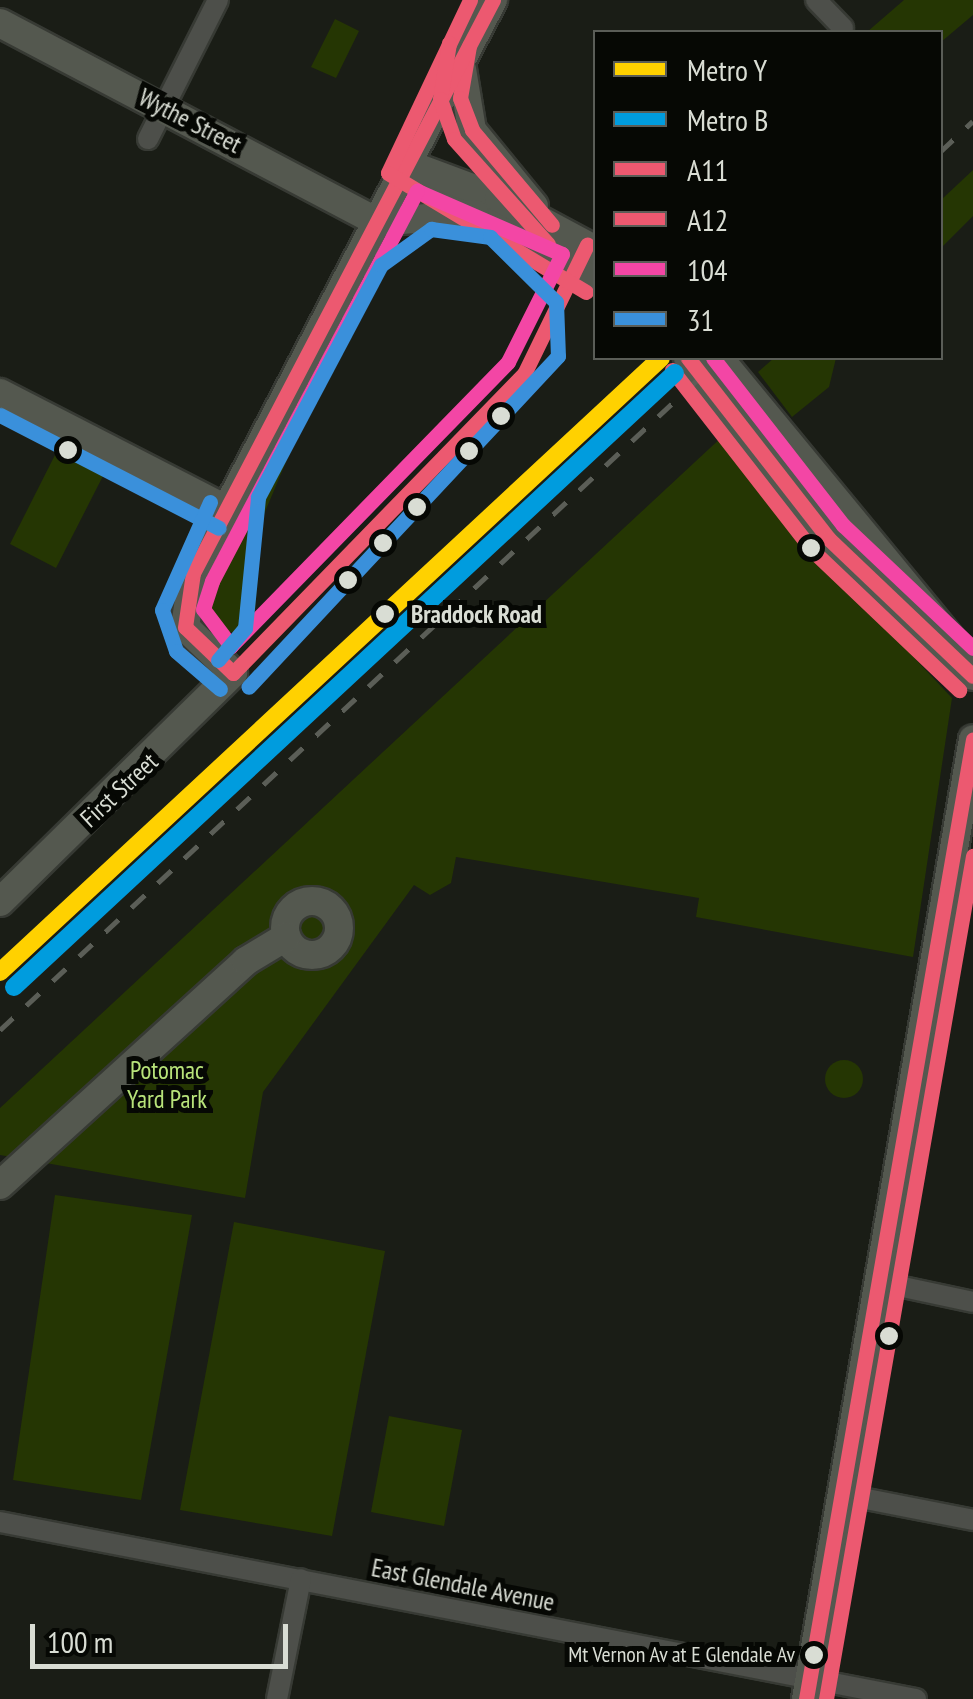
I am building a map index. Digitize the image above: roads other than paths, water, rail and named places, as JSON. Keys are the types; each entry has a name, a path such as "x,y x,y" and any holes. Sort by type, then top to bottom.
{"main road":[{"path":"0,392 228,510 493,0"},
{"name":"Wythe Street","path":"0,23 378,222"},
{"path":"464,56 460,98 472,130 552,225"},
{"path":"407,166 593,274"},
{"path":"407,166 552,225 593,248"},
{"path":"378,222 492,216"},
{"path":"690,360 828,538 973,676"},
{"path":"722,360 973,666"},
{"name":"First Street","path":"0,902 233,673 192,640 182,610 228,510"},
{"path":"808,1689 973,740"},
{"path":"0,1185 246,961 286,937"}],"street":[{"path":"148,139 161,106 218,0"},
{"path":"816,0 842,28"},
{"path":"880,1282 973,1302"},
{"path":"842,1494 973,1520"},
{"name":"East Glendale Avenue","path":"0,1522 301,1578 808,1689 916,1699"},
{"path":"277,1699 301,1578"}],"railway":[{"path":"943,149 973,121"},
{"path":"0,1030 719,360"}],"metro line":[{"name":"Y","path":"0,972 659,360"},
{"name":"B","path":"14,987 675,373"}],"place":[{"name":"Braddock Road","path":"385,614"},
{"name":"Mt Vernon Av at E Glendale Av","path":"814,1655"}],"park label":[{"name":"Potomac Yard Park","path":"167,1086"}]}
